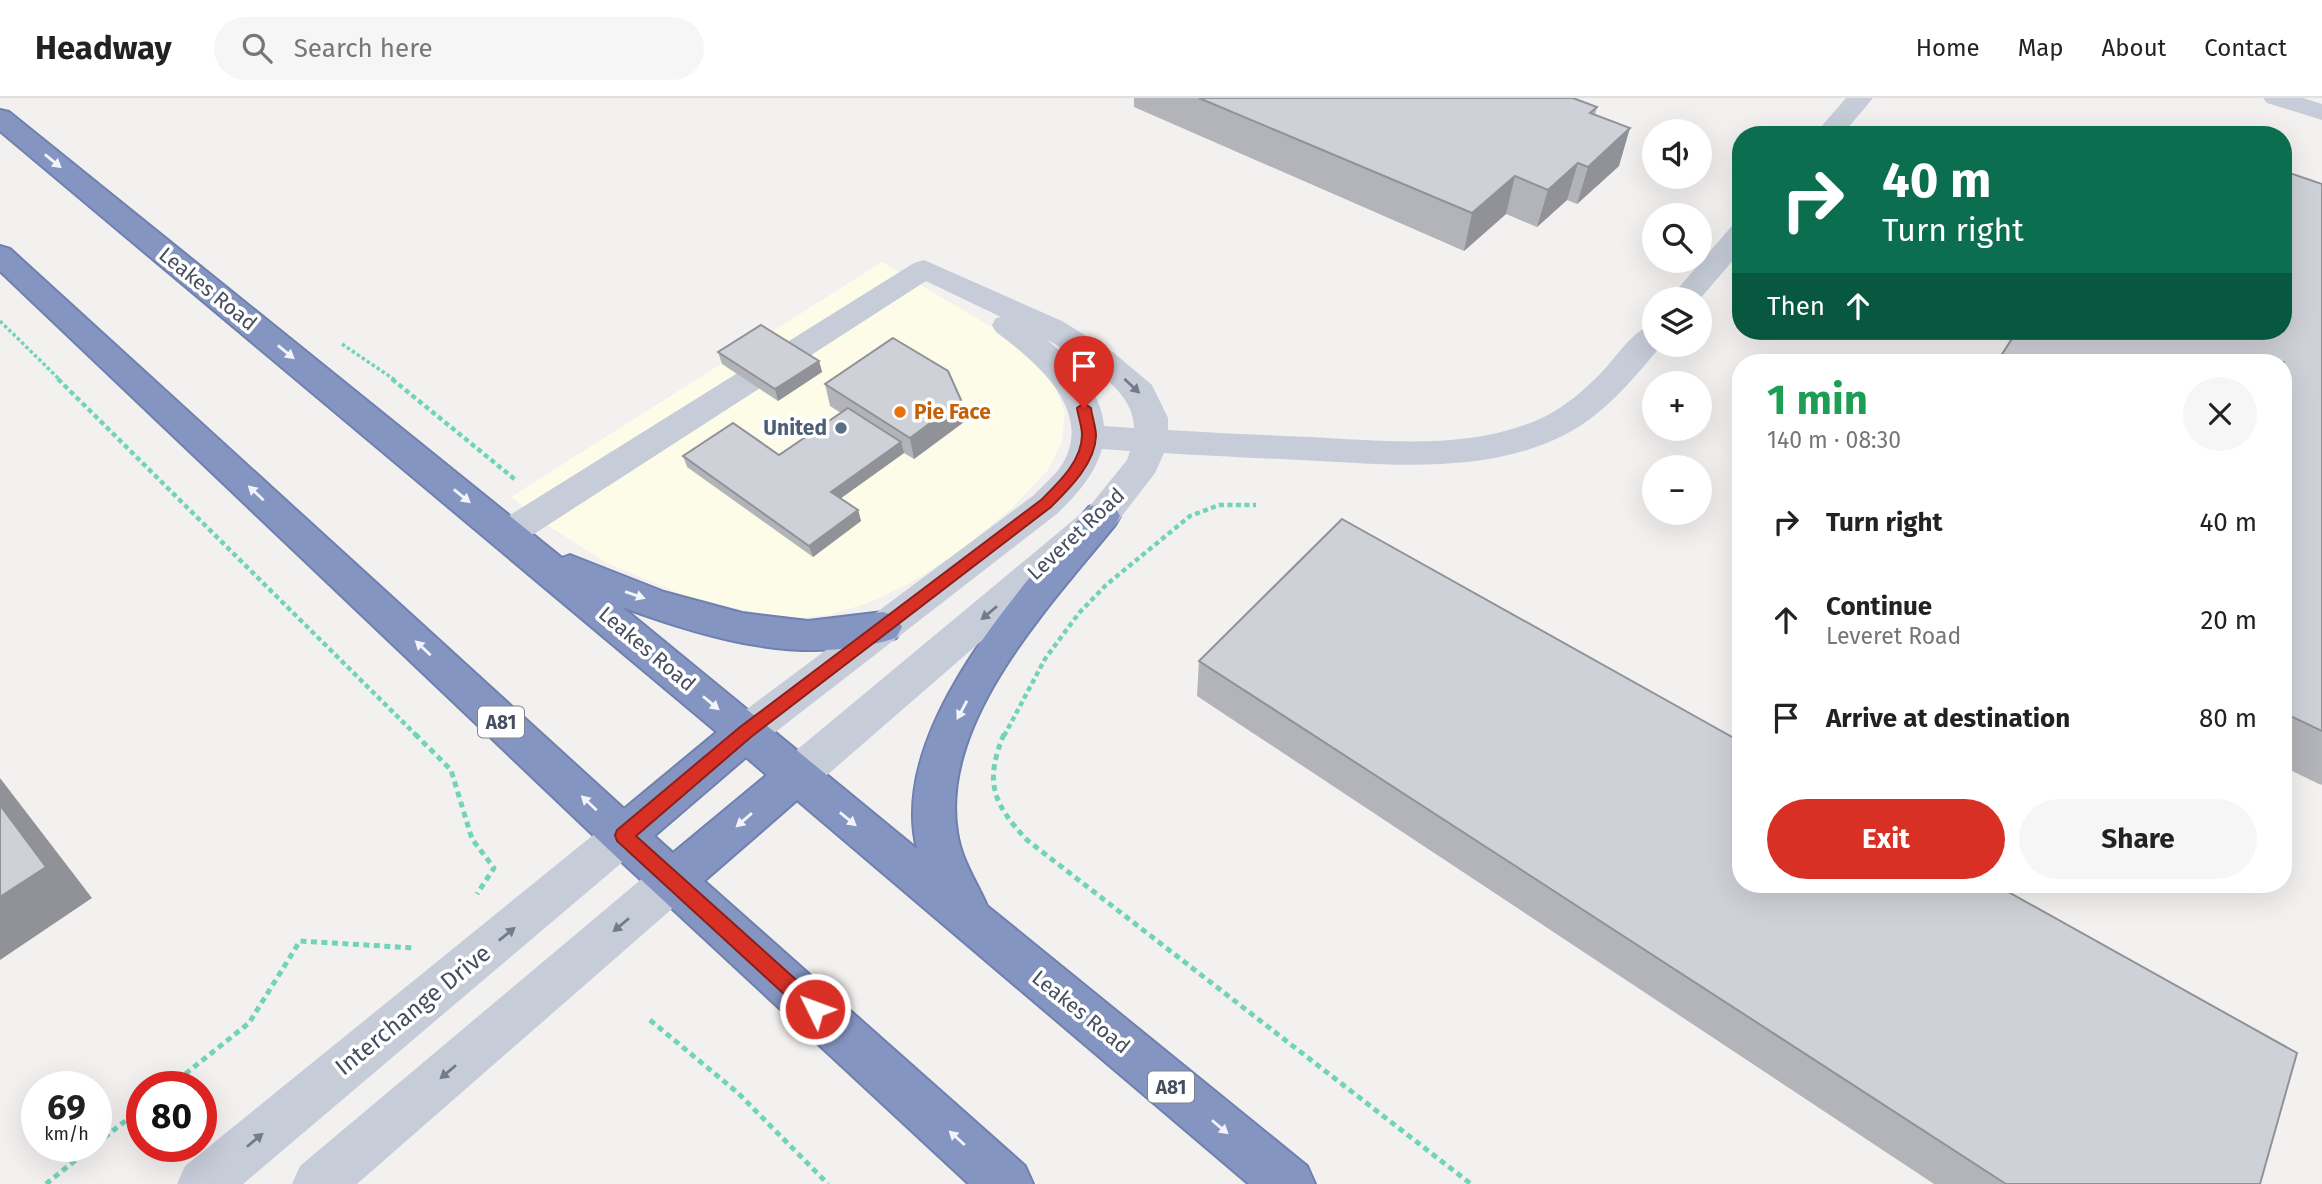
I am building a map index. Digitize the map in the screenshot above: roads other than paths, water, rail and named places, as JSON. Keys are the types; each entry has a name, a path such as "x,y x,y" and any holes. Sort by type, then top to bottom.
{"highway":[{"name":"Leakes Road","path":"0,118 508,534 1289,1184"},
{"name":"A81","path":"0,255 624,835 1007,1184"},
{"path":"978,927 955,894 939,850 933,817 938,777 947,745 956,720 1003,639 1102,516"},
{"path":"508,534 593,580 712,620 771,634 800,636 883,627"},
{"path":"624,835 746,732"},
{"path":"673,880 796,776"}],"street":[{"path":"1835,126 1860,98"},
{"path":"2276,98 2322,112"},
{"path":"1694,287 1732,243"},
{"path":"508,534 924,268"},
{"path":"924,268 1031,341 1063,372 1084,408 1089,437 1407,453 1469,450 1521,440 1560,422 1595,396 1642,347"},
{"path":"924,268 1051,328 1103,360 1140,393 1151,418 1151,441"},
{"name":"Leveret Road","path":"746,732 1046,504 1068,481 1081,461 1089,437"},
{"name":"Leveret Road","path":"796,776 1102,516 1143,464 1151,441"},
{"name":"Interchange Drive","path":"203,1184 624,835"},
{"path":"318,1184 673,880"}],"place":[{"name":"Pie Face","path":"900,412"},
{"name":"United","path":"841,428"}]}
